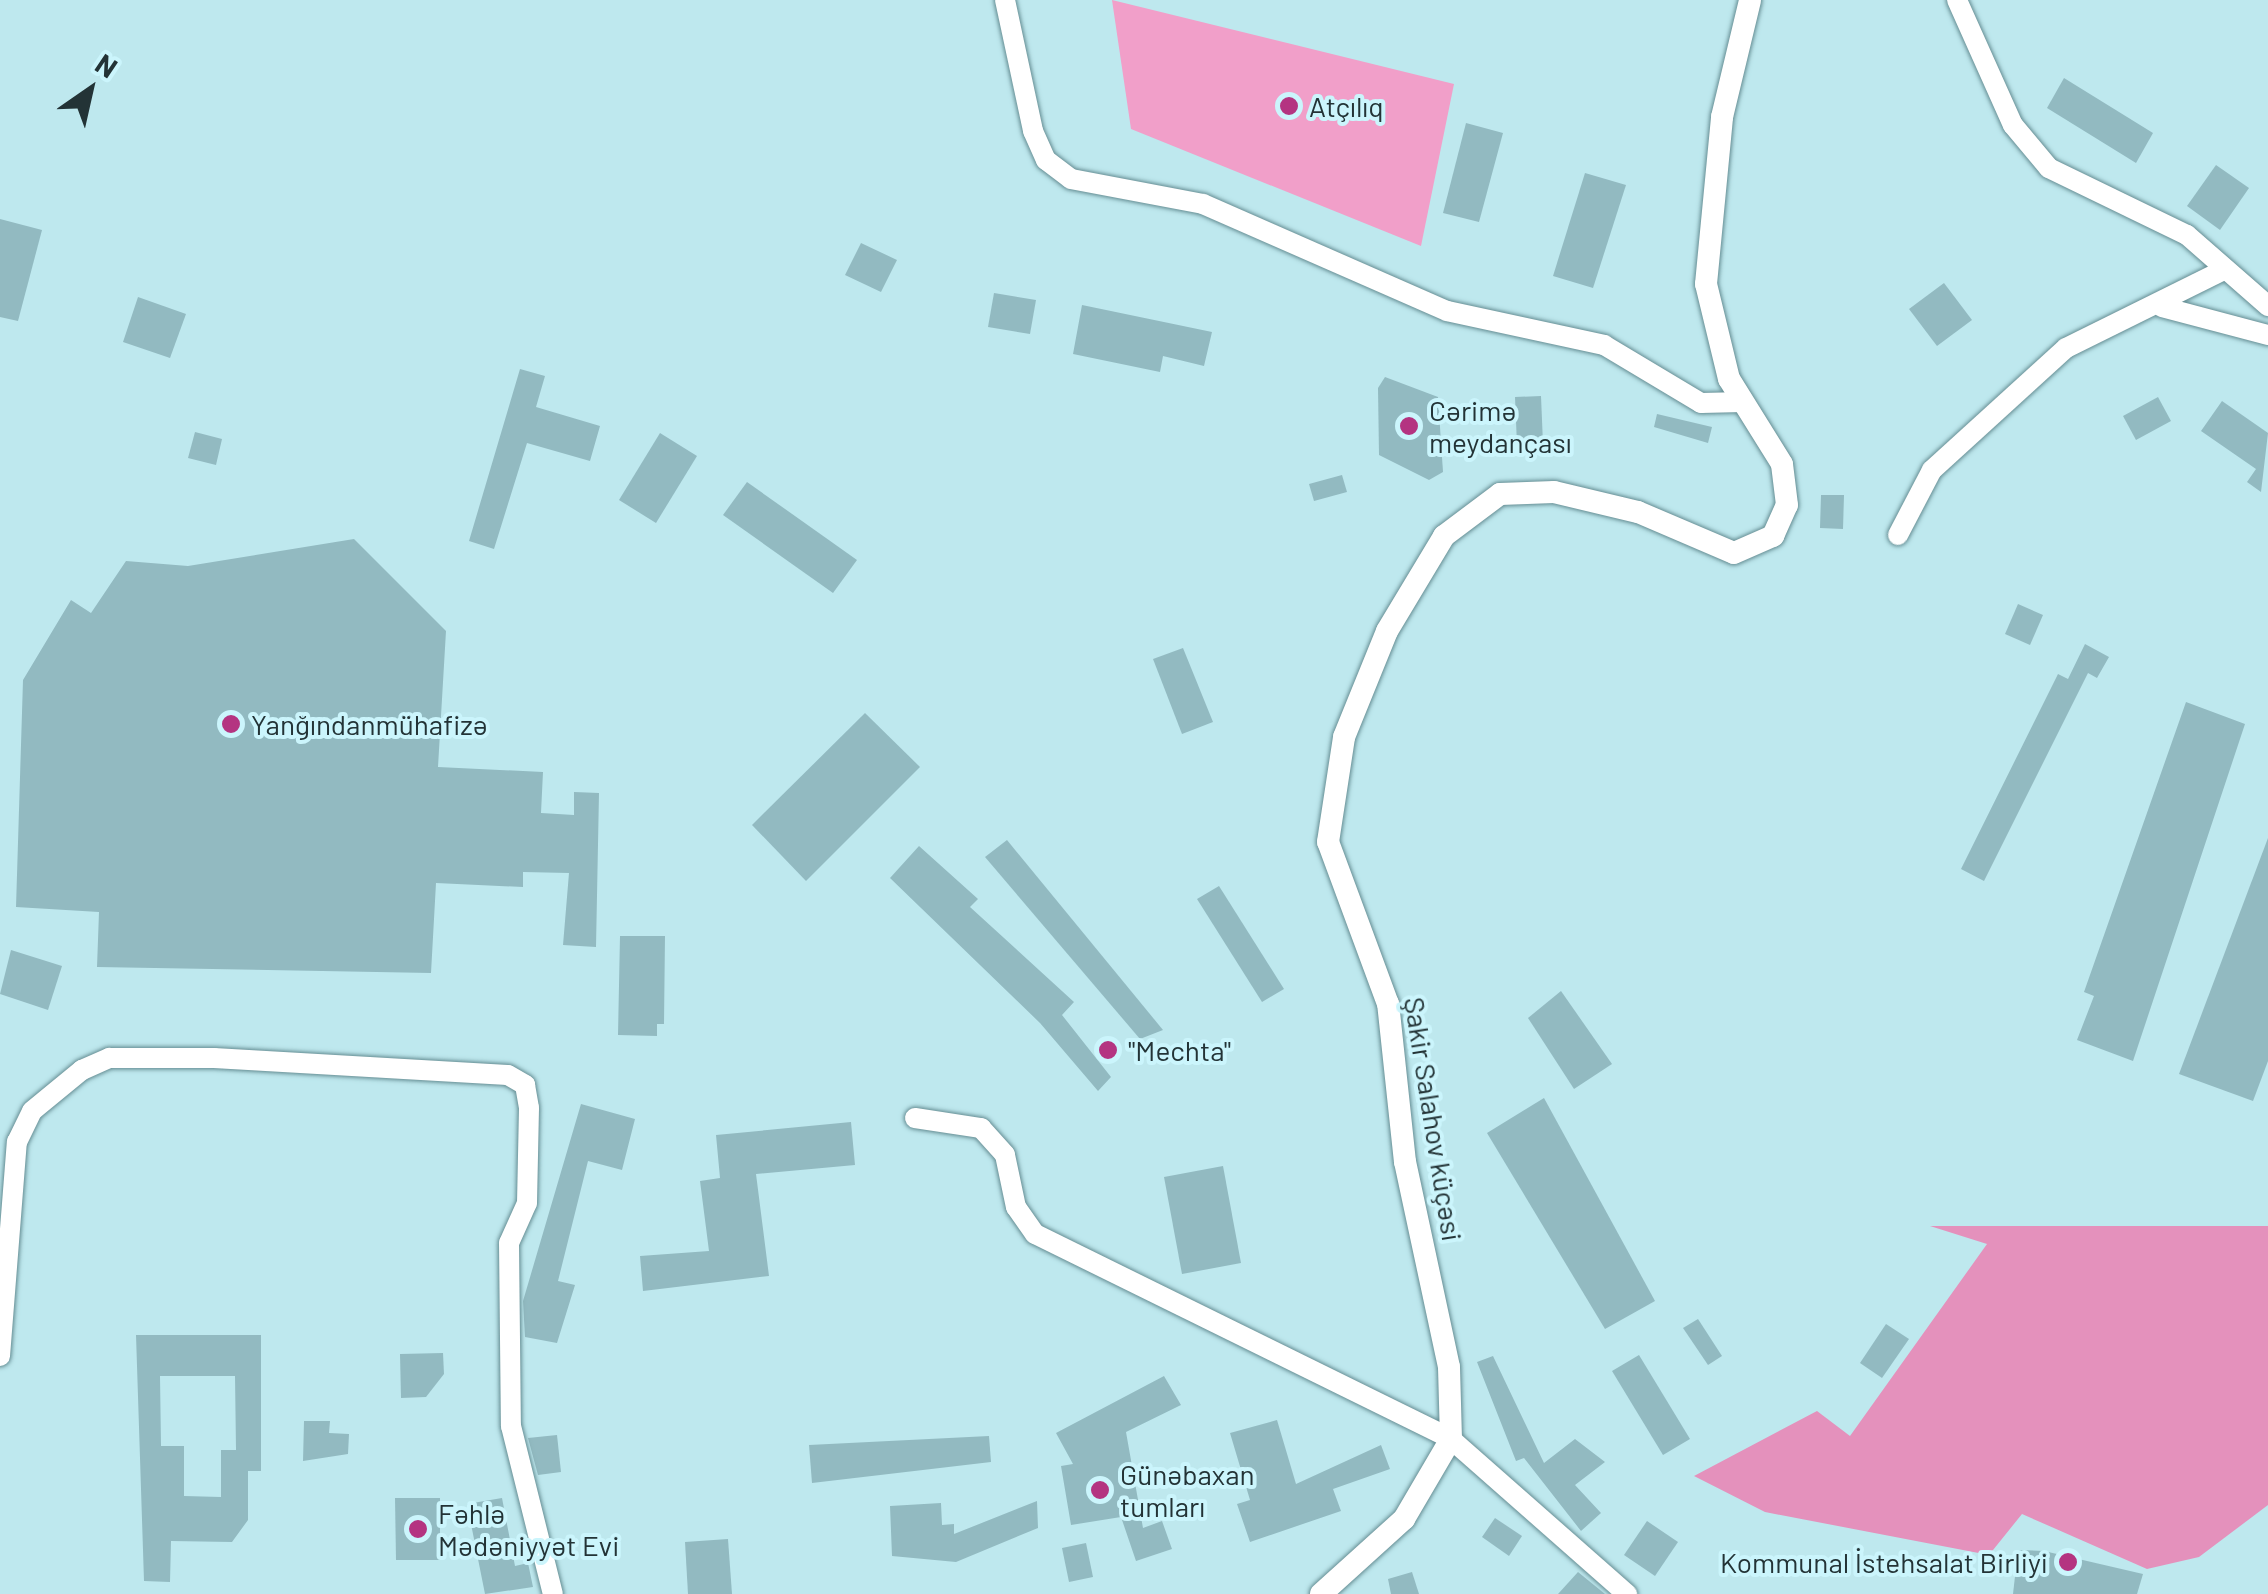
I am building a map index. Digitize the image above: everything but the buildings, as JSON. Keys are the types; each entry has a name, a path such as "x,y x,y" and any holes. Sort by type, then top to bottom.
{"street":[{"path":"1005,0 1033,131 1046,160 1071,179 1202,204 1447,311 1604,345 1701,403 1743,402"},
{"name":"Şakir Salahov küçəsi","path":"1451,1439 1449,1367 1404,1162 1388,1004 1328,842 1344,736 1387,630 1444,536 1500,494 1554,492 1638,512 1734,553 1773,536 1787,505 1782,464 1729,380 1706,284 1722,117 1750,0"},
{"path":"1957,0 2012,125 2049,168 2187,235 2268,306"},
{"path":"1898,536 1932,470 2002,403 2091,331 2162,307 2224,270"},
{"path":"2162,307 2268,335"},
{"path":"0,1356 17,1142 32,1111 82,1070 109,1058 214,1058 508,1076 524,1084 529,1108 527,1203 509,1244 511,1426 553,1594"},
{"path":"915,1118 981,1128 1005,1155 1016,1207 1035,1234 1451,1439 1626,1594"},
{"path":"1321,1594 1404,1519 1451,1439"}],"shaded area":[{"name":"Atçılıq","path":"1112,0 1454,84 1421,246 1131,129"},
{"path":"1930,1226 2268,1226 2268,1505 2199,1557 2147,1569 2022,1514 1989,1555 1765,1512 1694,1476 1817,1411 1850,1436 1987,1244"}],"place":[{"name":"Atçılıq","path":"1289,106"},
{"name":"Cərimə meydançası","path":"1409,426"},
{"name":"Yanğındanmühafizə","path":"231,724"},
{"name":"\"Mechta\"","path":"1108,1050"},
{"name":"Günəbaxan tumları","path":"1100,1490"},
{"name":"Fəhlə Mədəniyyət Evi","path":"418,1529"},
{"name":"Kommunal İstehsalat Birliyi","path":"2068,1562"}]}
